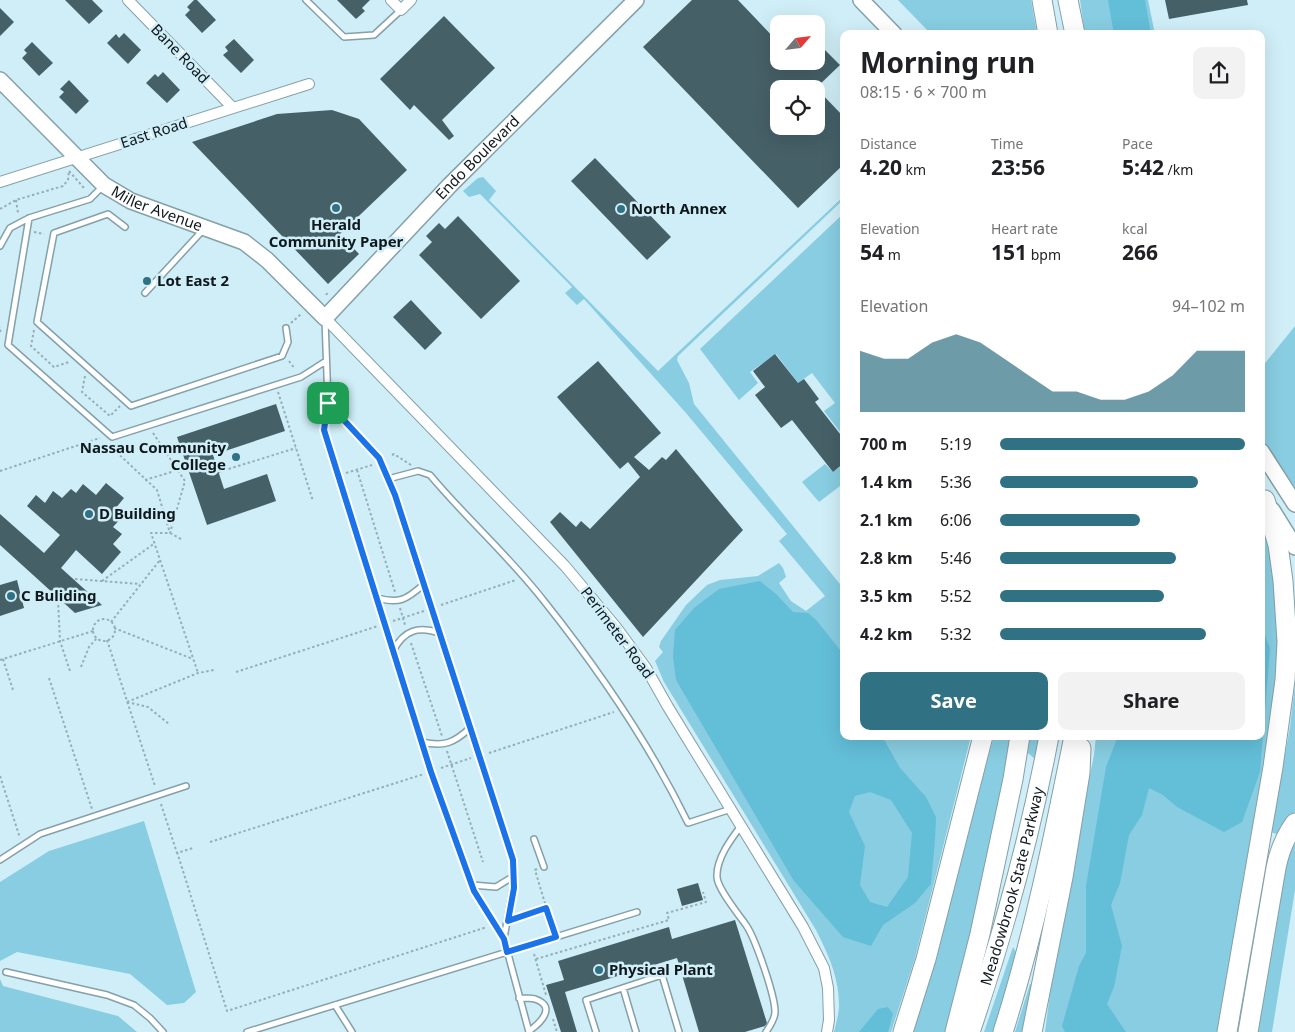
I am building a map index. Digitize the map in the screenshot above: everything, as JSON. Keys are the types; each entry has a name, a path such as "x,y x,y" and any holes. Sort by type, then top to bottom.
{"highway":[{"path":"1042,0 1047,30"},
{"path":"1068,0 1074,30"},
{"path":"1227,1032 1272,777 1285,680 1287,642 1283,581 1278,545 1265,503"},
{"path":"903,1032 926,959 982,740"},
{"path":"955,1032 980,934 1013,779 1019,740"},
{"name":"Meadowbrook State Parkway","path":"970,1032 1005,924 1027,839 1048,740"},
{"name":"Meadowbrook State Parkway","path":"1003,1032 1026,954 1046,874 1073,740"},
{"path":"1032,1032 1063,877 1080,773 1082,740"},
{"path":"1248,1032 1279,853 1295,823"}],"street":[{"name":"Bane Road","path":"128,0 233,108"},
{"path":"391,0 400,10 410,0"},
{"name":"Endo Boulevard","path":"325,318 450,185 636,0"},
{"path":"860,0 890,30"},
{"name":"Miller Avenue","path":"0,80 104,185 131,201 244,242 267,260 325,318"},
{"name":"East Road","path":"0,182 309,84"},
{"name":"Perimeter Road","path":"325,318 565,566 616,627 646,668 803,927 824,968 828,988 829,1020 827,1032"},
{"path":"1265,457 1295,504"},
{"path":"1265,500 1295,547"}],"lane":[{"path":"306,0 344,37 374,35 400,10"},
{"path":"0,246 10,228 29,218 90,199 104,185"},
{"path":"125,227 108,214 54,233 37,322 131,406 282,356 288,342 286,328"},
{"path":"29,218 8,345 112,437 301,377 326,362"},
{"path":"145,292 205,227"},
{"path":"325,318 328,403 324,430 422,742 474,891 504,939 519,998 529,1032 545,1016 546,1009 535,999 519,998"},
{"path":"328,403 379,458 395,495 513,860 514,888 504,939"},
{"path":"388,479 418,471 430,475 544,600 602,677 623,709 672,790 688,823 731,809"},
{"path":"377,598 389,601 402,600 423,585"},
{"path":"393,651 399,640 413,631 428,629 440,633"},
{"path":"422,742 434,745 444,744 460,737 470,728"},
{"path":"0,860 40,834 186,786"},
{"path":"741,826 733,835 719,862 716,878 728,901 748,927 763,964 773,996 775,1013 771,1025 766,1032"},
{"path":"534,839 544,868"},
{"path":"472,885 496,887 514,876"},
{"path":"247,1032 637,912"},
{"path":"6,972 107,996 134,1005 163,1032"},
{"path":"596,1032 586,1000 662,975 679,1032"},
{"path":"623,988 636,1032"},
{"path":"335,1005 352,1032"}],"path":[{"path":"0,209 16,200 63,186 68,180 69,171 84,188"},
{"path":"16,200 18,213"},
{"path":"34,232 48,235"},
{"path":"326,295 329,291"},
{"path":"286,328 302,312"},
{"path":"36,326 30,347 54,367 72,361"},
{"path":"287,358 299,374"},
{"path":"85,372 82,392 108,417 125,401"},
{"path":"278,392 313,501"},
{"path":"153,433 185,481 170,532"},
{"path":"0,471 100,438"},
{"path":"110,446 157,490 170,532"},
{"path":"219,472 296,448"},
{"path":"350,472 376,464"},
{"path":"145,480 188,467"},
{"path":"357,470 396,594"},
{"path":"181,539 170,532 151,533 198,673"},
{"path":"102,581 155,543"},
{"path":"111,622 160,560"},
{"path":"75,578 141,584"},
{"path":"441,605 523,578"},
{"path":"58,600 60,641 70,671"},
{"path":"399,606 406,629"},
{"path":"392,622 424,611"},
{"path":"104,619 111,622 114,628 113,636 107,640 97,638 93,631 95,624 104,619"},
{"path":"236,672 378,626"},
{"path":"114,628 194,659"},
{"path":"13,690 2,660 93,631"},
{"path":"81,667 86,654 97,638"},
{"path":"107,640 155,786"},
{"path":"410,640 443,739"},
{"path":"127,702 198,673 214,670"},
{"path":"48,678 94,816"},
{"path":"127,702 148,707 169,724"},
{"path":"489,753 623,709"},
{"path":"446,749 483,862"},
{"path":"441,768 471,758"},
{"path":"210,842 424,774"},
{"path":"0,776 23,845"},
{"path":"160,804 227,1011 495,925"},
{"path":"177,852 193,848"},
{"path":"544,868 535,870 556,937"},
{"path":"536,959 669,920 667,913 706,902 703,892"},
{"path":"508,921 546,908"},
{"path":"531,944 548,1002"},
{"path":"552,1017 557,1032"}],"shaded area":[{"path":"898,0 1031,0 1036,30 927,30"},
{"path":"1080,0 1148,0 1154,30 1084,30"},
{"path":"1108,0 1145,0 1150,30 1113,30"},
{"path":"483,177 496,191 489,200 658,371 840,200 840,203 678,356 677,360 689,383 694,404 840,584 840,740 970,740 915,958 891,1032 834,1032 839,1008 839,995 829,957 816,930 664,682 655,661 663,652 659,647 661,641 686,605 707,585 720,580 758,576 779,563 786,577 779,583 791,601 806,611 825,596 779,541 787,534 686,413 584,299 577,305 565,293 572,287 480,194 469,197 463,191 478,178"},
{"path":"840,217 840,432 824,411 835,403 812,373 798,383 776,354 750,372 758,383 739,400 700,349"},
{"path":"1295,326 1295,487 1265,443 1265,363"},
{"path":"825,464 833,472 840,467 840,486 819,502 802,482"},
{"path":"1265,532 1271,545 1282,658 1222,1032 1045,1032 1058,931 1096,740 1265,740"},
{"path":"760,581 793,612 808,613 817,621 840,650 840,740 884,740 900,768 926,797 936,817 931,884 915,903 883,925 871,946 843,937 794,881 676,680 673,657 675,630 694,608 719,589","holes":["870,792 891,800 912,833 908,877 887,907 870,902 860,885 865,846 849,812 855,796"]},
{"path":"1265,635 1270,648 1265,710"},
{"path":"1295,684 1295,812 1290,816 1279,835 1271,832 1290,727"},
{"path":"993,740 1011,740 998,823 950,1032 911,1032 943,930"},
{"path":"1029,740 1038,740 1035,759 1028,753"},
{"path":"1116,740 1263,740 1260,772 1242,822 1224,832 1177,807 1163,795 1149,788 1142,815 1129,835 1120,883 1111,905 1122,946 1114,987 1107,1004 1126,1032 1065,1032 1062,1026 1079,966 1086,953 1086,886 1106,767"},
{"path":"144,821 196,992 184,1003 167,1005 130,974 17,952 0,961 0,882 49,851"},
{"path":"1295,834 1295,890 1272,1032 1255,1032 1285,858"},
{"path":"1013,947 1016,952 997,1022 993,1032 984,1032"},
{"path":"0,979 3,986 118,1016 137,1032 0,1032"},
{"path":"1030,984 1035,985 1024,1032 1015,1032"},
{"path":"888,1007 893,1014 888,1032 859,1032 878,1009"}],"building":[{"path":"65,0 92,0 103,11 89,24"},
{"path":"194,0 197,0 216,20 202,33 185,15 190,10 187,7"},
{"path":"337,0 370,0 362,8 365,11 356,19"},
{"path":"692,0 738,0 770,34 770,70 825,70 825,50 840,65 824,80 770,80 770,135 825,135 825,97 840,113 840,168 798,208 643,47"},
{"path":"1165,0 1247,0 1248,5 1169,19"},
{"path":"0,8 14,22 0,36"},
{"path":"444,16 495,68 442,120 454,136 449,140 414,105 410,110 380,79"},
{"path":"124,33 141,50 128,64 107,43 116,34 119,38"},
{"path":"234,39 254,60 241,73 223,55 228,51 225,47"},
{"path":"32,42 53,63 39,76 22,58 27,53 24,50"},
{"path":"163,72 180,90 167,103 146,83 155,74 158,77"},
{"path":"69,80 89,101 76,114 59,97 64,92 60,89"},
{"path":"332,110 359,119 407,170 340,234 359,254 328,284 192,142 277,114"},
{"name":"North Annex","path":"595,158 671,237 647,260 571,181"},
{"path":"458,216 520,281 481,319 419,255 432,242 426,236 439,223 445,229"},
{"path":"411,300 442,333 425,350 393,317"},
{"path":"775,354 798,383 804,379 819,399 815,402 840,434 840,466 833,472 792,420 781,428 755,395 765,387 753,371"},
{"path":"598,361 661,433 634,457 649,470 662,457 666,460 676,449 743,530 643,637 550,522 560,512 576,527 581,521 590,529 640,477 628,462 620,469 557,397"},
{"path":"276,404 285,431 213,455 224,489 267,474 276,501 207,525 177,437"},
{"name":"D Building","path":"106,483 124,498 115,509 123,516 113,527 122,534 113,544 121,552 102,574 76,550 61,568 102,605 75,613 0,545 0,514 44,553 60,535 27,506 36,495 45,503 53,491 62,498 71,489 76,493 83,484 96,495"},
{"name":"C Buliding","path":"17,580 24,608 0,616 0,585"},
{"path":"698,883 703,900 682,906 677,889"},
{"name":"Physical Plant","path":"735,920 767,1023 765,1026 745,1032 699,1032 677,958 565,992 577,1032 561,1032 546,985 564,980 558,961 669,927 672,939"}],"place":[{"name":"Herald Community Paper","path":"336,208"},
{"name":"North Annex","path":"621,209"},
{"name":"Lot East 2","path":"147,281"},
{"name":"Nassau Community College","path":"236,457"},
{"name":"D Building","path":"89,514"},
{"name":"C Buliding","path":"11,596"},
{"name":"Physical Plant","path":"599,970"}],"route":[{"path":"328,403 379,458 395,495 513,860 514,888 508,921 546,908 556,937 507,952 504,939 474,891 427,759 324,430 328,403"}]}
